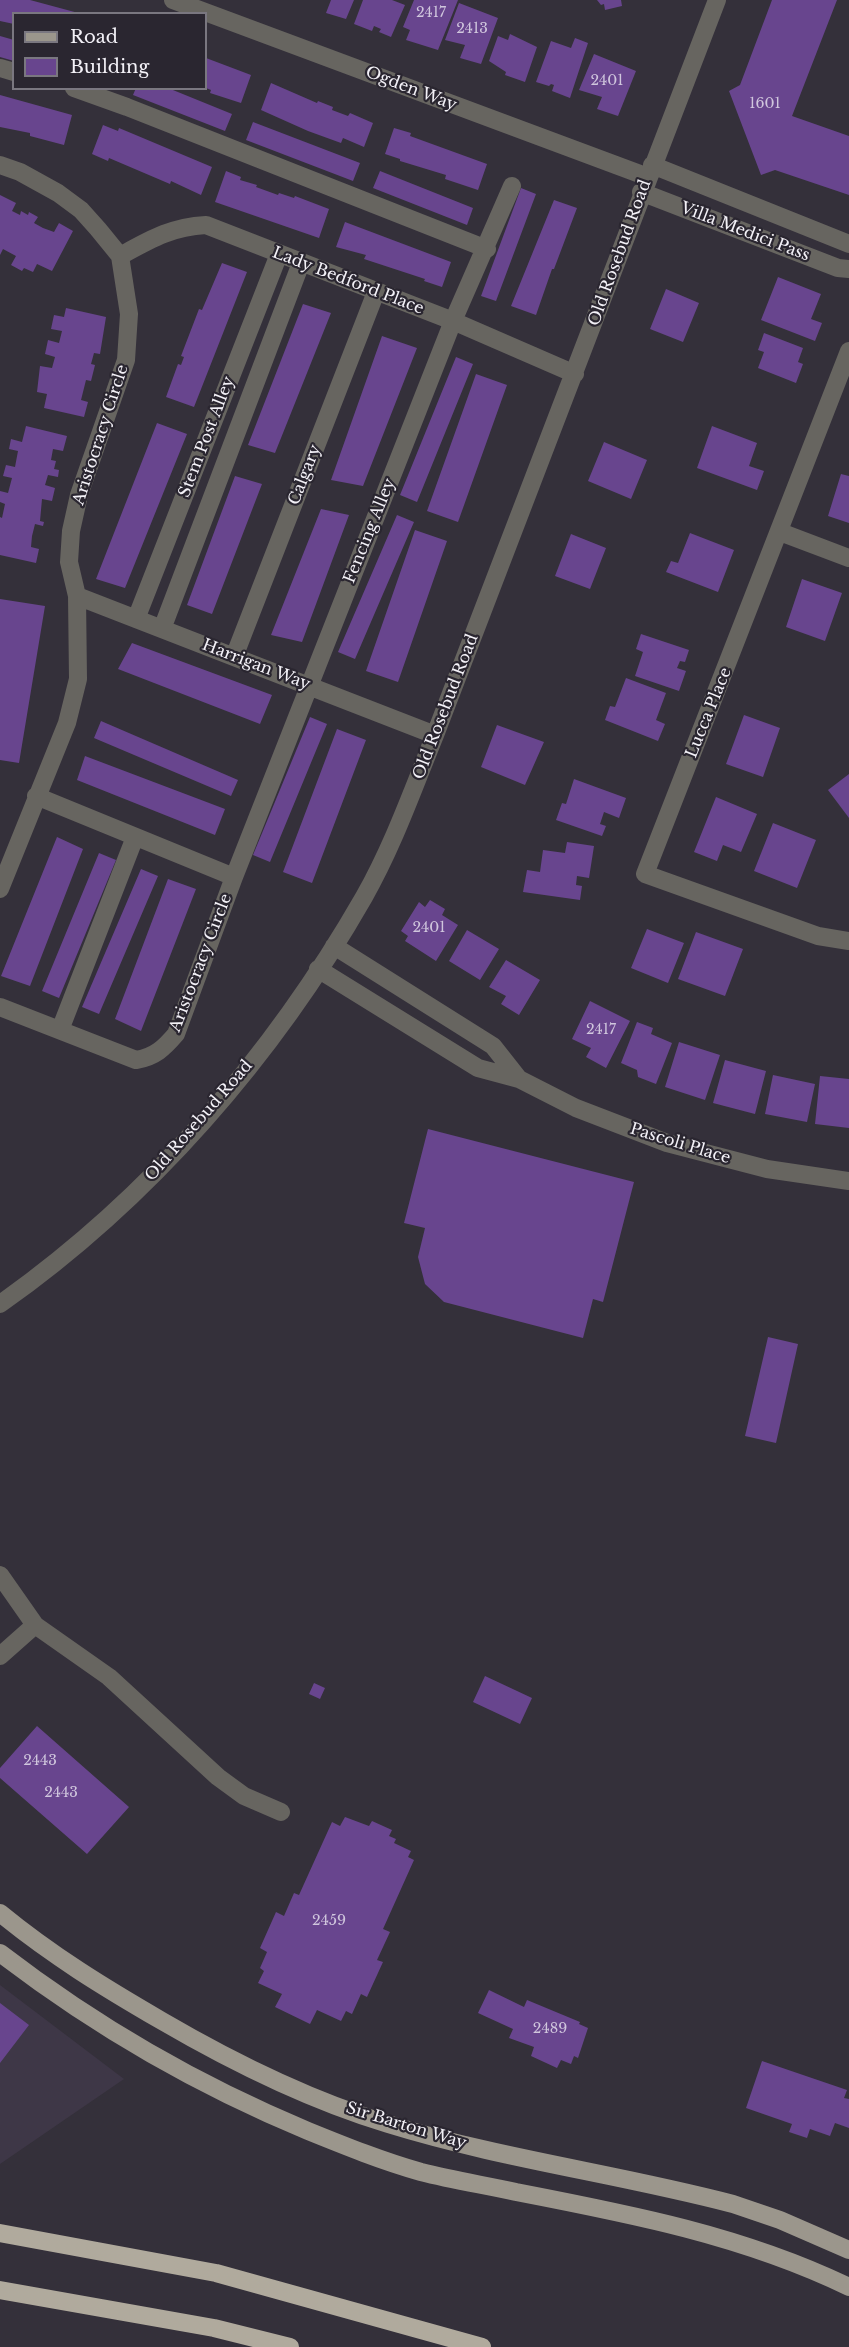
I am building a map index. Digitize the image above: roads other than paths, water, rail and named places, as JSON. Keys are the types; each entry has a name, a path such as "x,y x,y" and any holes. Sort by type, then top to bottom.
{"highway":[{"path":"0,2233 216,2273 482,2347"},
{"path":"0,2290 214,2328 290,2347"}],"main road":[{"name":"Sir Barton Way","path":"0,1913 40,1946 89,1979 202,2044 282,2084 386,2124 437,2138 733,2204 780,2220 849,2250"},
{"path":"0,1953 91,2018 185,2074 242,2103 338,2143 420,2172 713,2235 793,2262 849,2287"}],"street":[{"name":"Ogden Way","path":"173,0 205,12"},
{"name":"Old Rosebud Road","path":"0,1304 54,1266 138,1190 186,1140 250,1065 334,946 364,896 399,826 435,735 717,0"},
{"name":"Ogden Way","path":"207,13 647,178"},
{"path":"80,90 487,249"},
{"path":"0,165 20,172 58,193 81,210 120,256"},
{"name":"Villa Medici Pass","path":"647,178 849,244"},
{"name":"Villa Medici Pass","path":"647,178 838,268 849,269"},
{"name":"Fencing Alley","path":"234,877 453,321 487,249 512,186"},
{"name":"Lady Bedford Place","path":"120,256 180,226 206,225 453,321 575,374"},
{"name":"Stem Post Alley","path":"135,619 279,254"},
{"name":"Aristocracy Circle","path":"0,889 67,723 78,679 77,596 69,562 79,495 126,360 129,314 120,256"},
{"name":"Stem Post Alley","path":"162,629 301,263"},
{"name":"Calgary","path":"234,657 376,292"},
{"name":"Lucca Place","path":"849,351 645,874 818,936 849,941"},
{"path":"780,532 849,558"},
{"name":"Harrigan Way","path":"77,596 435,735"},
{"name":"Aristocracy Circle","path":"0,1007 136,1060 150,1058 165,1048 176,1034 234,877 36,796"},
{"path":"60,1030 135,837"},
{"name":"Pascoli Place","path":"334,946 493,1046 519,1079"},
{"name":"Pascoli Place","path":"318,969 478,1068 519,1079 576,1108 667,1143 767,1169 849,1181"},
{"path":"0,1575 35,1625 109,1677 218,1777 244,1796 281,1812"},
{"path":"0,1656 35,1625"}]}
